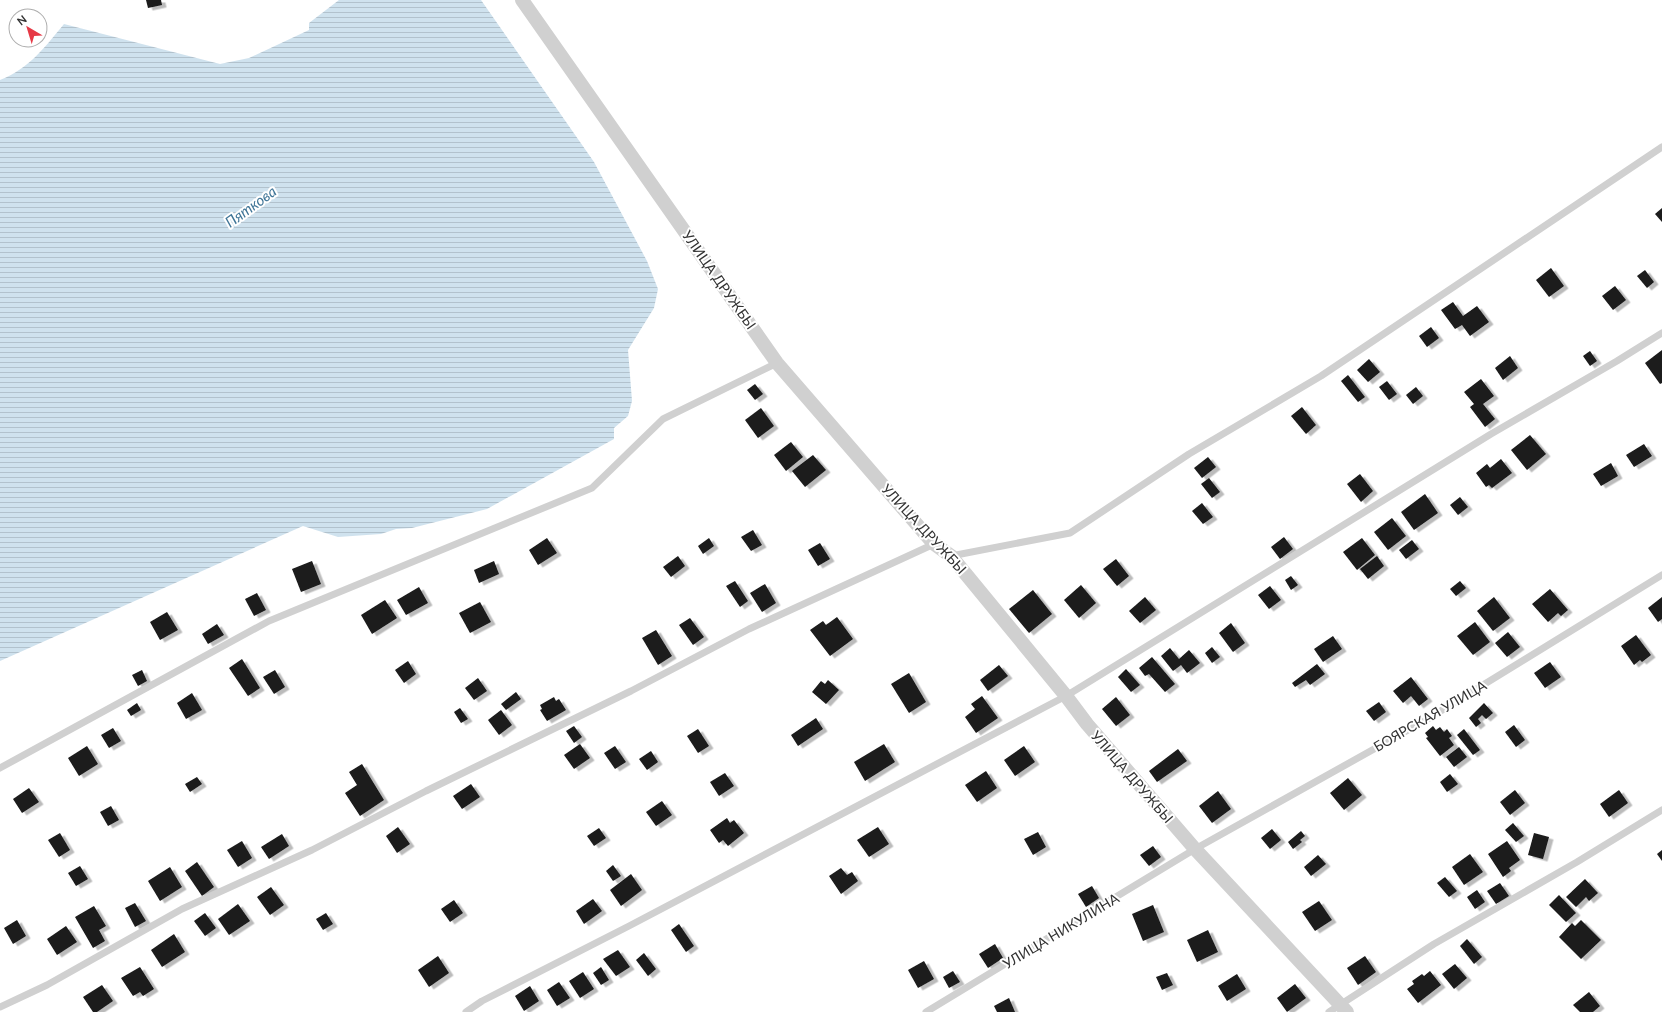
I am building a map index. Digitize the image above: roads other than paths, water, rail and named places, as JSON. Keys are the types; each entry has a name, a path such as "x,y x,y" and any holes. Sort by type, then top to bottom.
{"street":[{"name":"УЛИЦА ДРУЖБЫ","path":"522,0 777,363 934,543"},
{"name":"УЛИЦА ДРУЖБЫ","path":"952,556 1087,724 1195,849 1338,1010"}],"lane":[{"path":"0,1007 47,984 182,909 312,850 426,791 631,690 749,629 934,543 952,556 1070,533 1189,454 1322,376 1662,147"},
{"path":"466,1012 482,1001 643,919 1066,696 1485,438 1662,333"},
{"path":"0,768 268,621 592,488 663,419 777,363"},
{"name":"БОЯРСКАЯ УЛИЦА","path":"1195,849 1426,720 1662,575"},
{"path":"1338,1010 1434,944 1577,862 1662,810"},
{"name":"УЛИЦА НИКУЛИНА","path":"926,1012 1195,849"}],"water":[{"name":"Пяткова","path":"339,0 481,0 594,162 647,261 658,289 654,308 628,350 632,401 628,416 614,428 614,439 487,509 412,528 396,529 381,534 338,537 303,526 0,661 0,80 20,70 44,48 48,48 48,43 64,24 220,64 249,58 309,30 309,23"}]}
